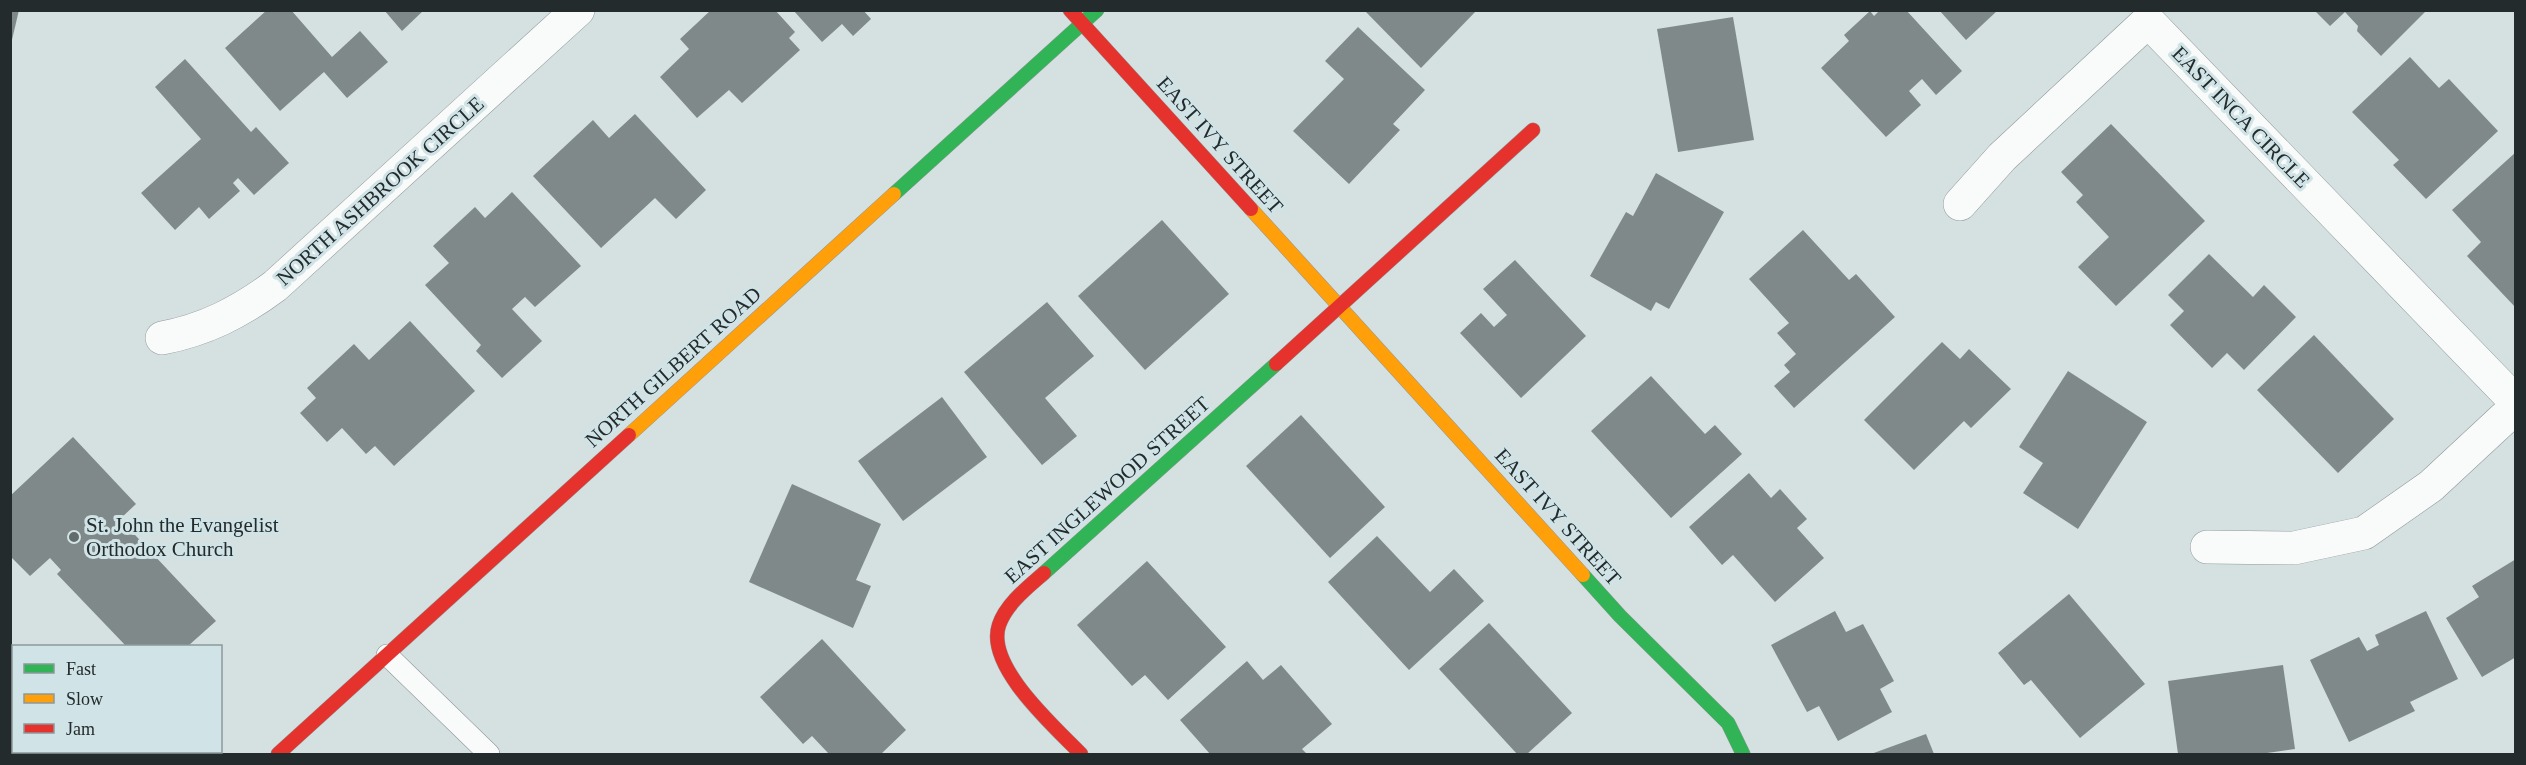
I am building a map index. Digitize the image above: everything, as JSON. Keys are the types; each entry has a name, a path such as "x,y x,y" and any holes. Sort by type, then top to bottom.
{"street":[{"name":"NORTH ASHBROOK CIRCLE","path":"162,338 192,332 221,320 249,305 275,286 578,10"},
{"name":"EAST IVY STREET","path":"1070,10 1620,616 1728,723 1743,754"},
{"name":"NORTH GILBERT ROAD","path":"278,754 1097,10"},
{"name":"EAST INCA CIRCLE","path":"1960,204 2002,157 2148,21 2516,402"},
{"path":"1340,308 1533,130"},
{"name":"EAST INGLEWOOD STREET","path":"1081,754 1009,674 1001,655 997,635 1003,617 1027,588 1340,308"},
{"path":"2207,547 2294,548 2364,533 2432,486 2516,407"}],"lane":[{"path":"387,655 489,754"}],"building":[{"path":"10,10 19,10 11,44 10,44"},
{"path":"267,10 291,10 332,57 360,31 388,62 347,98 324,72 280,111 225,48"},
{"path":"384,10 424,10 402,31"},
{"path":"711,10 775,10 795,32 789,38 800,50 742,103 729,90 697,118 660,77 689,49 680,39"},
{"path":"793,10 863,10 871,19 853,36 842,24 822,42"},
{"path":"1364,10 1477,10 1421,68"},
{"path":"1880,10 1906,10 1962,71 1936,95 1922,79 1909,91 1921,105 1886,137 1821,68 1849,41 1844,35 1870,11 1874,16"},
{"path":"1939,10 1998,10 1966,40"},
{"path":"2314,10 2427,10 2381,56 2357,31 2358,26 2345,12 2330,26"},
{"path":"1733,17 1754,140 1678,152 1657,29"},
{"path":"1358,27 1425,90 1393,124 1400,130 1349,184 1293,131 1344,79 1325,61"},
{"path":"2410,57 2439,88 2449,79 2498,131 2426,199 2393,165 2399,160 2352,112"},
{"path":"185,59 251,132 256,127 289,163 254,195 238,178 233,183 240,191 209,219 199,207 175,230 141,193 201,139 155,87"},
{"path":"635,114 706,190 676,219 655,198 601,248 533,176 593,120 609,138"},
{"path":"2111,124 2205,221 2116,306 2078,267 2109,237 2076,202 2083,195 2061,172"},
{"path":"2516,152 2516,308 2467,256 2481,242 2452,210"},
{"path":"1656,173 1724,212 1669,309 1656,302 1651,311 1590,276 1626,212 1633,216"},
{"path":"512,192 581,266 535,307 525,297 512,309 542,341 502,378 476,351 481,345 425,285 449,263 433,246 475,207 485,218"},
{"path":"1162,220 1229,294 1145,370 1078,296"},
{"path":"1803,230 1849,280 1856,274 1895,317 1794,408 1774,386 1790,372 1784,365 1796,354 1777,333 1789,323 1749,279"},
{"path":"2209,254 2253,297 2264,285 2296,317 2244,370 2227,353 2212,368 2170,325 2184,311 2168,295"},
{"path":"1515,260 1586,336 1521,398 1460,333 1481,313 1494,327 1507,315 1483,289"},
{"path":"1047,302 1094,356 1045,398 1077,436 1042,465 964,372"},
{"path":"410,321 475,391 394,466 375,446 366,454 342,428 327,442 300,413 316,398 307,388 354,344 369,360"},
{"path":"2314,335 2394,419 2338,473 2257,390"},
{"path":"1942,342 1960,359 1969,349 2011,389 1971,428 1964,421 1914,470 1864,420"},
{"path":"2068,371 2147,422 2078,529 2023,493 2043,463 2019,447"},
{"path":"1651,376 1705,434 1715,425 1742,454 1671,518 1591,431"},
{"path":"942,397 987,457 903,521 858,461"},
{"path":"1301,415 1385,507 1330,558 1246,466"},
{"name":"St. John the Evangelist Orthodox Church","path":"73,437 136,504 120,519 216,621 189,645 125,645 57,574 61,570 50,558 30,576 10,556 10,496"},
{"path":"1749,473 1771,498 1780,489 1807,519 1797,528 1824,558 1775,602 1733,555 1722,565 1689,527"},
{"path":"792,484 881,524 856,580 871,586 853,628 749,582"},
{"path":"1377,536 1430,592 1454,569 1484,601 1409,670 1328,582"},
{"path":"2516,559 2516,657 2482,677 2446,618 2479,597 2472,586"},
{"path":"1147,561 1226,647 1168,700 1145,675 1132,686 1077,625"},
{"path":"2069,594 2145,684 2080,738 2031,680 2024,685 1998,653"},
{"path":"1835,611 1846,632 1863,624 1894,681 1880,689 1892,712 1838,741 1819,706 1807,712 1771,645"},
{"path":"2426,611 2458,679 2410,702 2415,711 2349,742 2310,660 2359,637 2367,651 2379,645 2375,635"},
{"path":"1489,623 1572,713 1527,754 1517,754 1439,669"},
{"path":"822,639 906,730 881,754 829,754 812,736 803,744 760,697"},
{"path":"1247,661 1263,680 1281,665 1332,724 1302,749 1307,754 1210,754 1180,720"},
{"path":"2283,665 2295,749 2260,754 2178,754 2168,681"},
{"path":"1926,734 1934,754 1871,754"}],"traffic: fast":[{"path":"894,194 1097,10"},
{"path":"1044,573 1276,364"},
{"path":"1583,575 1620,616 1728,723 1743,754"}],"traffic: slow":[{"path":"629,435 894,194"},
{"path":"1251,209 1583,575"}],"traffic: jam":[{"path":"1070,10 1251,209"},
{"path":"1276,364 1533,130"},
{"path":"278,754 629,435"},
{"path":"1044,573 1018,596 1002,617 997,641 1002,659 1025,695 1081,754"}],"place":[{"name":"St. John the Evangelist Orthodox Church","path":"74,537"}]}
